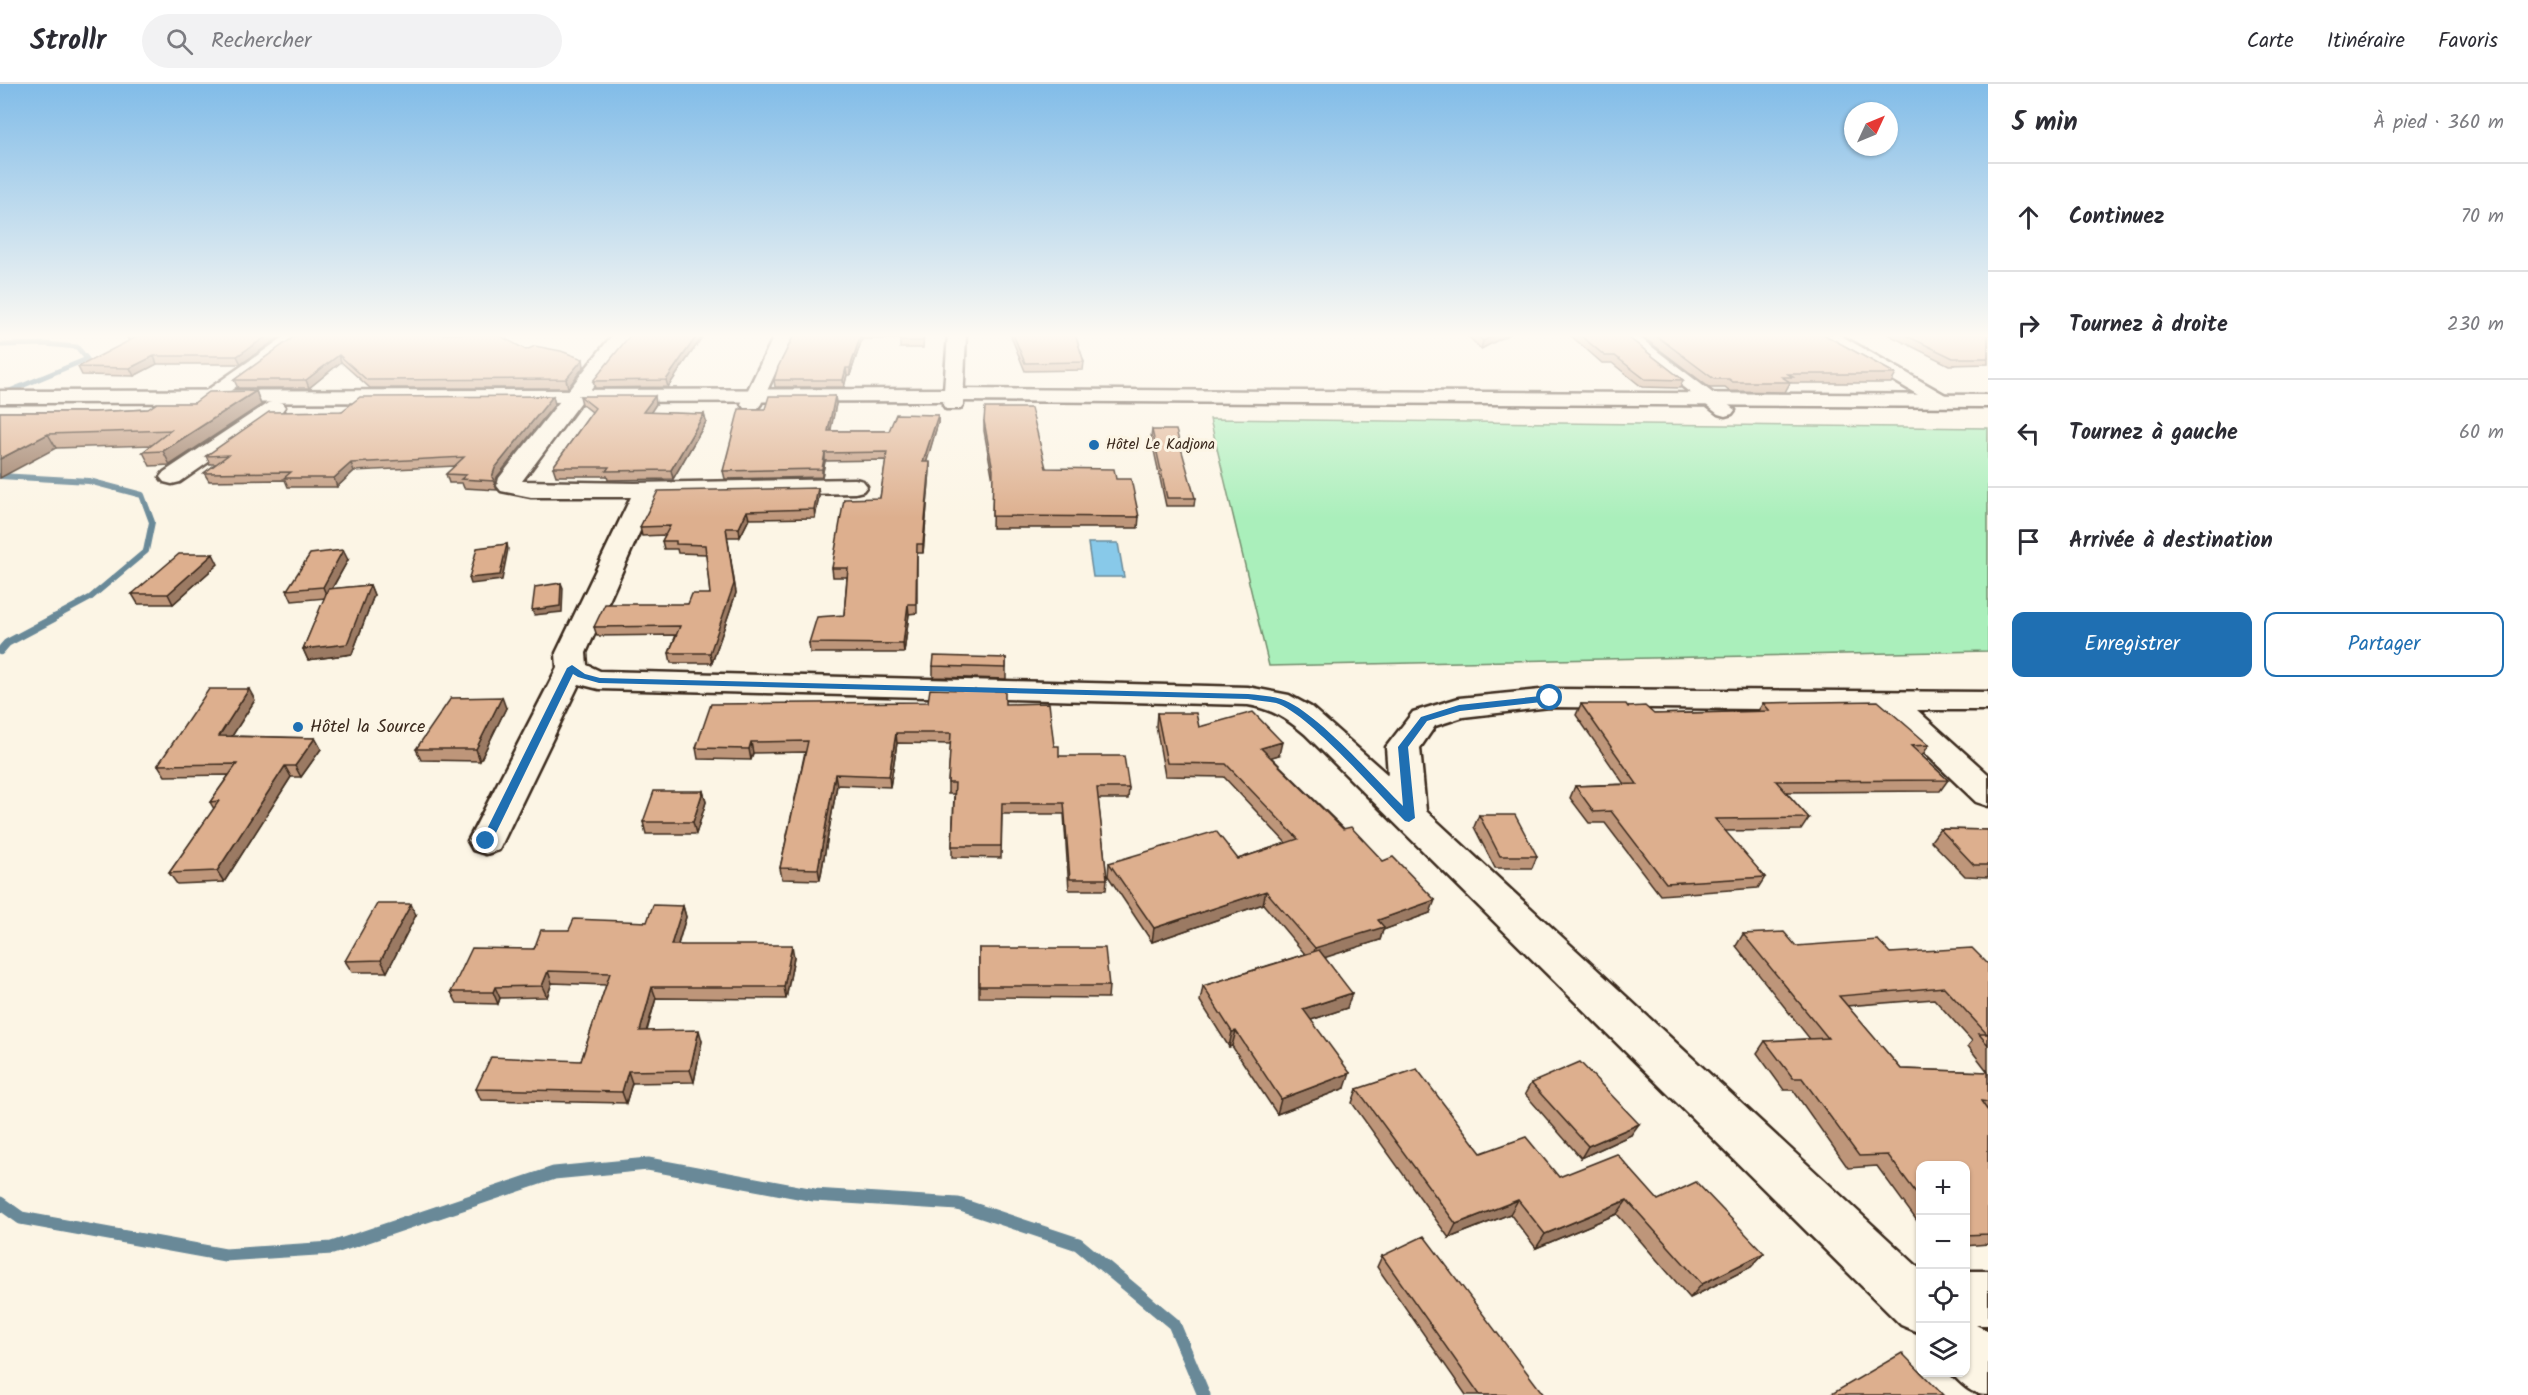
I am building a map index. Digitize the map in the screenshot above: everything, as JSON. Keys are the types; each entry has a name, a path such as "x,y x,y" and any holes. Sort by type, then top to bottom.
{"street":[{"path":"201,402 211,395"},
{"path":"574,395 511,478 508,486 531,490 855,486"},
{"path":"753,399 755,395"},
{"path":"953,395 953,400"},
{"path":"1705,395 1718,405 1988,401"},
{"path":"1933,395 1942,400"},
{"path":"2,404 27,398 201,402 275,407 570,400"},
{"path":"2,404 753,399 1718,405 1988,410"},
{"path":"172,477 275,407"},
{"path":"486,841 572,668 571,653 644,495 637,490"},
{"path":"572,668 581,675 599,681 1248,696 1278,701 1296,710 1317,727 1409,818 1916,1299"},
{"path":"1409,818 1403,747 1424,719 1459,708 1550,698 1988,701"},
{"path":"1888,700 1988,794"},
{"path":"1970,1298 1988,1298"},
{"path":"1970,1354 1988,1370"}],"green space":[{"path":"1210,419 1988,428 1988,651 1269,666"}],"water":[{"path":"1088,543 1118,543 1124,577 1093,577"}],"building":[{"path":"205,395 250,395 163,451 143,452 171,430 48,434 0,459 0,412 95,412 148,409 157,403 194,403"},
{"path":"553,396 495,468 492,477 494,481 461,479 466,475 446,474 464,457 351,463 334,478 284,478 291,472 204,473 228,455 206,456 269,412 342,411 360,397"},
{"path":"580,396 655,396 643,412 704,414 671,470 606,471 609,467 553,467 595,408"},
{"path":"769,396 835,396 828,431 889,431 896,414 938,415 923,462 930,462 923,544 917,544 916,604 908,604 903,644 809,643 817,617 844,615 848,568 832,568 844,499 880,498 887,452 825,453 822,469 723,471 739,409 765,409"},
{"path":"985,408 1031,408 1046,468 1114,469 1116,479 1131,479 1139,517 992,516 993,470 984,421"},
{"path":"1152,430 1176,430 1195,498 1167,498"},
{"path":"818,488 814,509 747,511 739,528 726,528 734,584 710,653 669,653 680,626 594,627 605,604 688,604 692,594 710,594 705,545 662,541 670,526 640,527 658,491"},
{"path":"507,544 500,575 469,578 477,548"},
{"path":"343,550 323,587 287,590 310,554"},
{"path":"179,554 213,554 168,594 132,594"},
{"path":"561,583 560,606 532,610 535,587"},
{"path":"370,585 347,644 303,649 328,589"},
{"path":"934,656 1006,658 1006,668 933,666"},
{"path":"209,689 249,689 219,736 315,738 295,766 285,766 217,871 169,873 219,801 210,802 237,764 158,765"},
{"path":"930,689 1005,691 1005,704 1049,703 1054,746 1059,746 1059,756 1124,756 1129,788 1097,788 1107,879 1070,879 1064,803 1002,803 1001,846 952,846 955,783 948,783 951,733 896,733 889,776 835,774 818,869 780,868 808,741 751,742 749,749 696,748 711,704 928,702"},
{"path":"502,697 476,749 416,749 451,698"},
{"path":"1878,701 1929,745 1911,746 1948,780 1776,781 1809,818 1715,819 1765,877 1666,883 1611,811 1594,812 1575,786 1637,784 1581,704 1645,706 1654,714 1770,711 1763,703"},
{"path":"1253,712 1282,742 1261,748 1343,829 1351,827 1383,861 1393,857 1435,900 1378,920 1384,927 1315,948 1266,891 1154,928 1109,863 1216,831 1238,859 1298,839 1226,764 1167,763 1157,713 1196,713 1199,727"},
{"path":"654,791 703,791 693,822 643,822"},
{"path":"1479,815 1515,815 1537,856 1500,856"},
{"path":"1940,829 1988,830 1988,865 1974,865"},
{"path":"377,904 411,904 381,960 345,961"},
{"path":"653,905 683,906 671,945 792,945 784,987 652,987 640,1031 699,1030 690,1070 628,1071 622,1092 476,1089 491,1057 581,1061 610,973 548,971 542,986 495,987 493,992 451,992 472,948 534,949 541,930 569,930 574,919 647,922"},
{"path":"1784,932 1796,946 1878,940 1890,953 1972,948 1988,964 1988,1045 1979,1034 1987,1034 1944,987 1839,996 1901,1069 1988,1072 1988,1102 1981,1101 1988,1111 1988,1234 1970,1235 1970,1161 1916,1161 1916,1193 1888,1155 1859,1156 1802,1078 1793,1078 1765,1041 1828,1038 1743,934"},
{"path":"979,948 1105,948 1109,986 979,986"},
{"path":"1319,950 1352,993 1303,1009 1350,1073 1281,1099 1236,1031 1232,1032 1203,986"},
{"path":"1580,1062 1639,1124 1588,1146 1531,1083"},
{"path":"1417,1069 1481,1153 1526,1137 1559,1177 1617,1154 1658,1200 1696,1182 1764,1253 1702,1284 1627,1200 1545,1234 1518,1200 1456,1224 1357,1089"},
{"path":"1424,1236 1544,1395 1480,1395 1382,1256"},
{"path":"1902,1353 1916,1367 1916,1377 1925,1377 1943,1395 1830,1395"}],"waterway":[{"path":"0,476 89,481 142,495 152,522 146,551 90,598 51,619"},
{"path":"0,651 7,643 54,618"},
{"path":"0,1203 21,1218 225,1255 332,1248 554,1173 648,1164 814,1195 958,1204 1078,1244 1174,1324 1204,1395"}],"place":[{"name":"Hôtel Le Kadjona","path":"1094,445"},
{"name":"Hôtel la Source","path":"298,727"}],"route":[{"path":"486,841 572,668 581,675 599,681 1248,696 1278,701 1296,710 1317,727 1409,818 1403,747 1424,719 1459,708 1550,698"}]}
